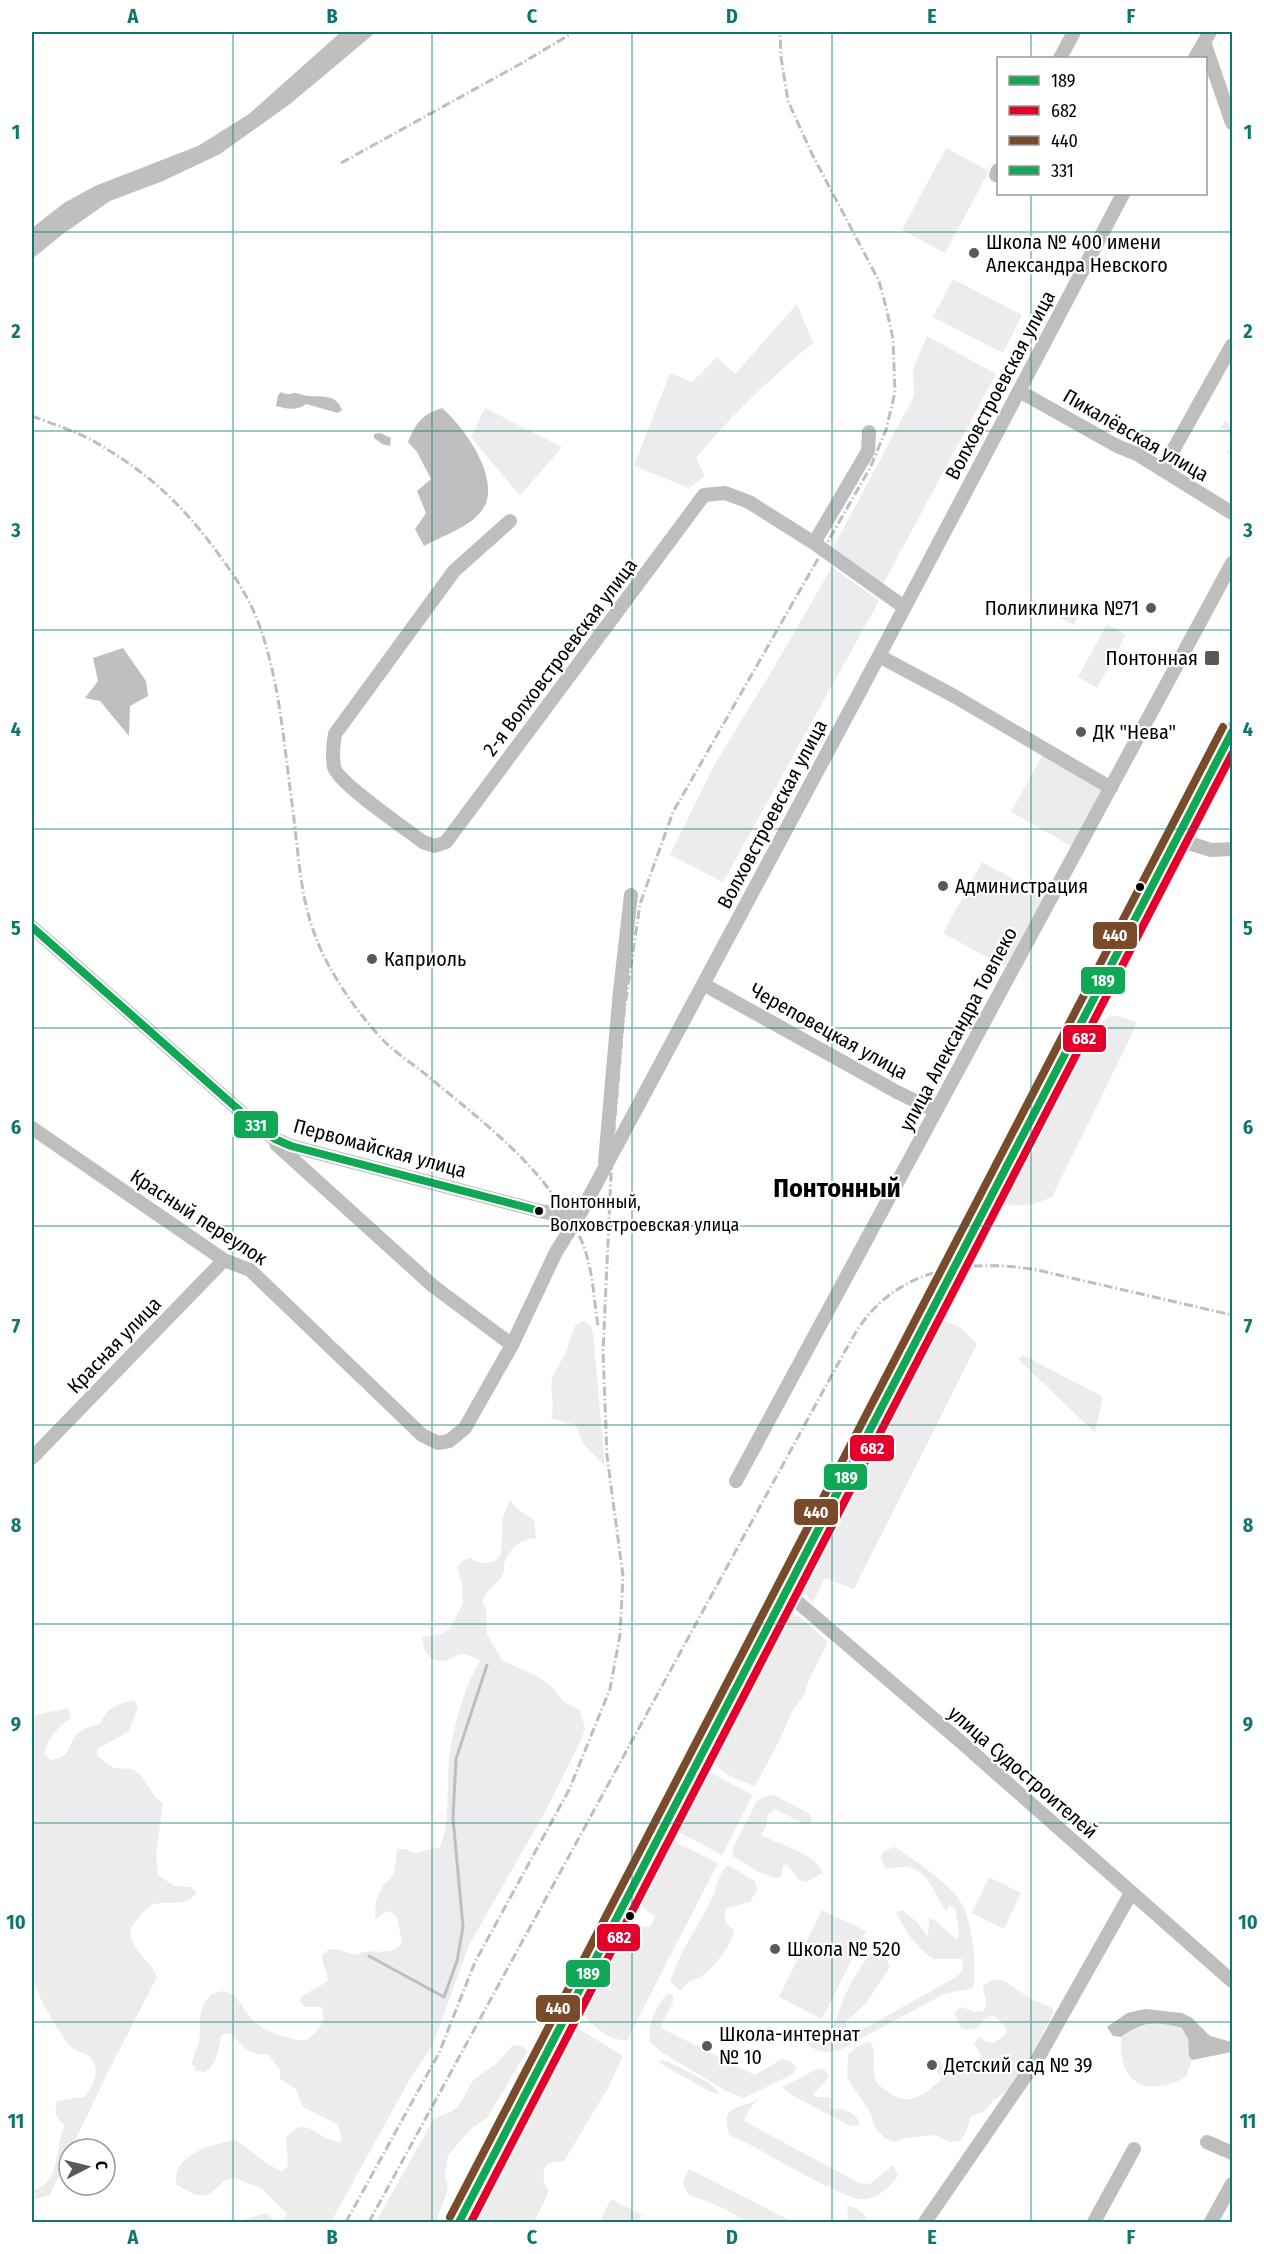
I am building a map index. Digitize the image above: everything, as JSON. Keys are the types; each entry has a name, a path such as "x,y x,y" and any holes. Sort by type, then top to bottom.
{"main road":[{"path":"459,2223 1233,732"}],"street":[{"path":"1060,57 1074,32"},
{"path":"1196,57 1207,37"},
{"path":"1207,37 1233,123"},
{"name":"Волховстроевская улица","path":"444,1443 465,1428 512,1345 556,1252 580,1214 1122,195"},
{"path":"1162,470 1233,345"},
{"name":"Пикалёвская улица","path":"1019,391 1162,470 1233,513"},
{"path":"869,432 868,451 814,543 904,607"},
{"name":"2-я Волховстроевская улица","path":"510,521 454,571 335,734 333,750 335,769 346,783 423,842 435,846 446,842 704,495 725,493 749,502 814,543"},
{"name":"улица Александра Товпеко","path":"736,1481 1233,563"},
{"path":"879,656 954,696 1111,788"},
{"path":"1176,839 1211,850 1233,849"},
{"path":"604,1168 631,895"},
{"name":"Первомайская улица","path":"32,927 257,1126 275,1139 291,1146 540,1211 567,1216 580,1214"},
{"name":"Череповецкая улица","path":"703,984 897,1092 936,1111"},
{"path":"257,1126 433,1286 512,1345"},
{"name":"Красный переулок","path":"32,1128 224,1260 250,1270 422,1435 438,1443 444,1443"},
{"name":"Красная улица","path":"32,1458 224,1260"},
{"name":"улица Судостроителей","path":"787,1593 1233,1981"},
{"path":"925,2223 1038,2058 1131,1893"},
{"path":"1207,2142 1233,2153"},
{"path":"1094,2223 1134,2149"},
{"path":"1211,2223 1233,2184"}],"shaded area":[{"path":"341,32 376,32 290,104 220,154 163,181 110,201 32,259 32,228 64,203 95,186 198,146 249,114"},
{"path":"946,148 989,171 945,253 902,230"},
{"path":"953,279 1022,315 1003,353 933,317"},
{"path":"797,304 813,343 752,398 696,458 705,476 689,488 634,466 670,373 692,382 717,357 735,374"},
{"path":"927,336 996,374 882,586 833,548 914,396 913,369"},
{"path":"281,392 328,397 336,401 342,410 338,413 306,404 292,409 276,406 278,395"},
{"path":"442,408 470,440 478,454 488,483 488,497 483,509 471,521 424,546 415,529 426,513 417,491 431,479 417,452 408,442 420,420 429,413"},
{"path":"485,408 562,447 520,496 471,437"},
{"path":"1225,421 1232,425 1232,456 1227,453 1231,445 1228,431 1221,428"},
{"path":"380,433 391,438 390,446 374,438 374,434"},
{"path":"832,567 879,601 723,882 670,855 714,765"},
{"path":"1066,604 1081,612 1074,625 1058,617"},
{"path":"1107,624 1126,635 1097,688 1078,677"},
{"path":"123,648 146,681 148,696 130,706 129,736 100,701 85,698 98,681 93,658"},
{"path":"1042,756 1104,790 1073,847 1011,812"},
{"path":"982,862 1044,896 1005,967 943,933"},
{"path":"1118,1016 1136,1022 1133,1032 1052,1197 1020,1206 1002,1202 1096,1028 1108,1017"},
{"path":"583,1321 591,1325 593,1334 605,1466 584,1445 576,1425 551,1418 552,1378 566,1352 575,1326"},
{"path":"945,1321 960,1327 977,1344 854,1589 825,1578 812,1603 802,1589 806,1576 933,1332"},
{"path":"1023,1355 1103,1397 1095,1433 1018,1359"},
{"path":"510,1500 516,1508 534,1520 536,1538 525,1540 512,1550 504,1564 504,1572 482,1601 486,1609 487,1635 503,1661 537,1676 553,1688 564,1702 580,1710 585,1728 582,1738 545,1812 469,1945 432,2047 411,2077 331,2222 282,2222 287,2214 261,2188 234,2178 225,2180 211,2193 203,2196 194,2194 177,2185 176,2175 180,2166 195,2153 216,2144 236,2140 282,2172 288,2166 286,2138 293,2130 306,2127 333,2141 341,2142 341,2133 337,2124 303,2107 296,2089 280,2079 280,2070 269,2055 250,2051 231,2034 222,2034 216,2060 210,2068 205,2072 196,2071 192,2063 199,2041 202,2009 206,2000 213,1994 221,1991 227,1992 237,1999 260,2026 287,2037 307,2040 322,2022 322,2007 305,2007 299,2000 328,1980 322,1955 329,1949 338,1949 355,1955 386,1951 397,1948 402,1943 397,1917 390,1911 375,1920 376,1900 384,1884 395,1870 397,1849 406,1849 414,1853 440,1847 446,1826 449,1759 453,1735 464,1695 480,1661 469,1655 461,1654 445,1661 433,1659 425,1650 423,1637 441,1634 449,1629 463,1604 462,1584 457,1567 463,1560 471,1558 489,1563 496,1561 501,1554 503,1517"},
{"path":"793,1615 800,1617 828,1642 804,1695 792,1712 755,1786 725,1773 713,1758 785,1619"},
{"path":"134,1700 138,1708 128,1732 97,1749 98,1757 114,1768 132,1769 141,1775 156,1798 163,1803 156,1854 158,1875 174,1886 191,1887 197,1893 185,1901 160,1903 148,1907 132,1927 130,1935 133,1943 157,1977 77,2137 61,2137 65,2125 56,2114 57,2101 84,2097 92,2085 96,2072 92,2059 72,2048 65,2040 32,1980 32,1716 68,1708 71,1718 54,1733 44,1754 51,1760 64,1756 76,1735 85,1728 100,1724 109,1710"},
{"path":"713,1774 753,1795 722,1855 677,1831 678,1823 705,1775"},
{"path":"774,1795 810,1814 812,1820 809,1824 804,1824 775,1809 768,1814 766,1827 761,1835 796,1850 819,1866 823,1873 806,1882 799,1880 787,1865 783,1865 781,1877 776,1878 759,1872 734,1857 732,1850 757,1801"},
{"path":"675,1842 718,1863 627,2040 608,2036 584,2014 603,1967 623,1934 632,1925 650,1927 655,1917 640,1905 667,1847"},
{"path":"895,1847 939,1879 960,1901 968,1920 973,1943 973,1988 944,1994 840,2050 827,2052 816,2050 808,2045 808,2036 815,2031 829,2030 855,1976 873,1951 884,1954 890,1967 867,2002 846,2022 846,2029 858,2032 962,1972 963,1959 933,1959 916,1944 899,1919 896,1912 902,1910 918,1923 928,1937 929,1918 936,1921 957,1940 959,1931 955,1908 949,1905 946,1910 922,1874 909,1867 885,1869 881,1856 884,1851"},
{"path":"728,1865 755,1881 757,1890 750,1902 726,1908 726,1920 734,1930 730,1942 710,1969 688,1983 681,1991 670,1982 674,1971 712,1898 722,1872"},
{"path":"989,1877 1021,1893 1004,1929 972,1913"},
{"path":"822,1910 866,1931 822,2019 779,1997"},
{"path":"993,1980 1003,1980 1033,2000 1052,2008 1054,2012 1014,2087 994,2100 985,2111 971,2116 967,2130 960,2141 950,2142 936,2135 905,2138 896,2142 885,2138 876,2129 870,2112 847,2078 848,2055 857,2047 870,2041 874,2051 874,2073 878,2084 902,2099 921,2095 940,2081 941,2077 932,2065 932,2059 937,2058 948,2073 960,2073 982,2057 974,2044 979,2037 993,2043 1004,2036 1007,2030 993,2015 983,2020 979,2028 968,2030 961,2028 954,2013 961,2007 975,2012 983,2011 986,2001 983,1985"},
{"path":"668,1993 673,1995 673,1999 661,2028 755,2075 782,2059 790,2061 797,2068 793,2074 744,2098 724,2090 658,2050 651,2043 651,2023 660,2003"},
{"path":"1145,2009 1182,2013 1192,2018 1210,2036 1232,2042 1232,2052 1192,2060 1189,2056 1188,2039 1182,2028 1165,2024 1143,2025 1121,2037 1113,2036 1107,2027 1127,2013"},
{"path":"1159,2022 1182,2028 1188,2039 1189,2056 1192,2060 1186,2077 1172,2083 1148,2086 1130,2076 1124,2066 1121,2037 1133,2027"},
{"path":"573,2029 579,2029 623,2056 608,2088 564,2161 548,2163 544,2170 543,2177 549,2191 534,2222 469,2222"},
{"path":"512,2046 525,2048 527,2052 487,2118 472,2128 448,2155 445,2176 448,2189 436,2222 376,2222 434,2118 453,2111 474,2079 496,2064"},
{"path":"661,2059 702,2079 720,2094 711,2092 664,2066 660,2062"},
{"path":"823,2068 829,2075 813,2094 818,2097 828,2097 832,2100 829,2108 852,2113 860,2125 850,2126 792,2095 782,2087"},
{"path":"759,2098 750,2108 744,2121 859,2183 870,2184 893,2165 898,2175 896,2179 876,2196 866,2199 855,2198 820,2183 729,2135 727,2118 729,2113"},
{"path":"57,2158 57,2180 50,2195 32,2200 34,2190 49,2180"},
{"path":"689,2169 793,2222 747,2222 723,2208 690,2195 683,2181"},
{"path":"611,2199 642,2215 638,2222 608,2222 601,2219"},
{"path":"847,2206 862,2213 866,2217 864,2222 848,2222"},
{"path":"266,2213 282,2222 236,2222"}],"waterway":[{"path":"369,1956 444,1997 457,1961 463,1927 453,1818 456,1759 487,1665"}],"railway":[{"path":"341,163 574,32"},
{"path":"346,2222 439,2053 475,1962 569,1790 610,1689 620,1635 623,1576 607,1456 603,1352 612,1153 624,1013 640,904 673,812 870,468 886,430 895,392 893,339 879,281 812,154 788,101 781,57 780,32"},
{"path":"32,416 88,438 149,478 206,537 238,582 257,620 273,672 284,738 300,872 308,914 324,956 352,1003 384,1041 500,1137 536,1173 551,1192 576,1230 584,1247 591,1276 598,1326"},
{"path":"369,2222 845,1351 860,1326 879,1304 898,1289 919,1278 941,1271 988,1266 1037,1270 1232,1315"}],"transit line":[{"name":"440","path":"450,2217 1223,727"},
{"name":"189","path":"459,2222 1232,732"},
{"name":"682","path":"471,2222 1232,754"},
{"name":"331","path":"32,927 257,1126 275,1139 291,1146 540,1211"}],"place":[{"name":"Школа № 400 имени Александра Невского","path":"974,253"},
{"name":"Поликлиника №71","path":"1151,608"},
{"name":"Понтонная","path":"1212,658"},
{"name":"ДК \"Нева\"","path":"1081,732"},
{"name":"Администрация","path":"943,886"},
{"name":"Каприоль","path":"372,959"},
{"name":"Понтонный, Волховстроевская улица","path":"539,1211"},
{"name":"Школа № 520","path":"775,1949"},
{"name":"Школа-интернат № 10","path":"707,2046"},
{"name":"Детский сад № 39","path":"932,2065"}],"district":[{"name":"Понтонный","path":"837,1188"}]}
